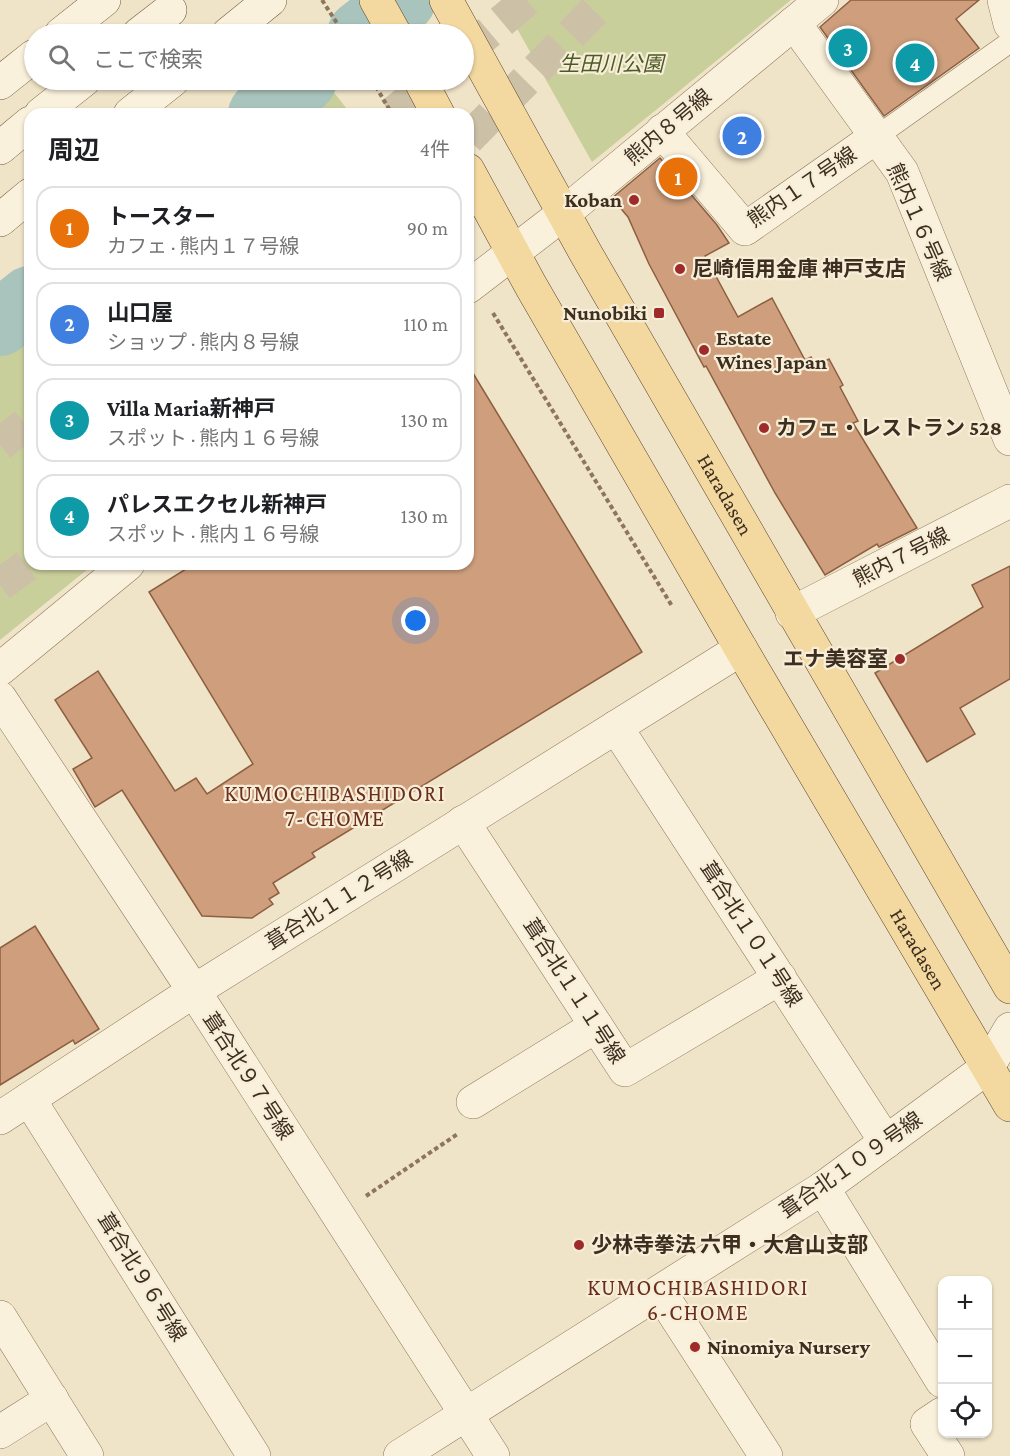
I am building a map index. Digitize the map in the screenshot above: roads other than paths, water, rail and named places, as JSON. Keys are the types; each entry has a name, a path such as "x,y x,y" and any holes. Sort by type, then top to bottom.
{"main road":[{"path":"376,0 389,24"},
{"name":"Haradasen","path":"474,52 563,214 1010,987"},
{"path":"425,90 435,108"},
{"name":"Haradasen","path":"474,181 741,649 1010,1105"}],"street":[{"path":"74,24 104,0"},
{"path":"240,24 270,0"},
{"name":"熊内８号線","path":"474,282 563,214 822,0"},
{"path":"1004,0 1010,24"},
{"path":"152,24 170,10"},
{"name":"熊内１６号線","path":"794,23 902,172 1010,439"},
{"path":"0,83 24,64"},
{"path":"49,108 71,90"},
{"path":"137,108 160,90"},
{"path":"0,148 24,128"},
{"name":"熊内１７号線","path":"662,131 745,229 876,137"},
{"path":"0,220 24,200"},
{"name":"熊内７号線","path":"792,613 1010,501"},
{"path":"0,669 122,570"},
{"name":"葺合北１１２号線","path":"0,1118 194,991 741,649"},
{"name":"葺合北９７号線","path":"0,698 194,991 493,1456"},
{"name":"葺合北１０１号線","path":"616,727 886,1142"},
{"name":"葺合北１１１号線","path":"463,822 625,1070 780,978"},
{"path":"473,1102 596,1026"},
{"name":"葺合北１０９号線","path":"400,1456 823,1188 988,1067 1010,1029"},
{"name":"葺合北９６号線","path":"30,1099 254,1456"},
{"path":"823,1188 938,1375"},
{"path":"660,1292 766,1456"},
{"path":"0,1317 87,1456"},
{"path":"0,1432 52,1399"},
{"path":"938,1417 927,1424 948,1456"}],"lane":[{"path":"876,137 1010,42"}],"waterway":[{"path":"373,24 403,0"},
{"path":"269,108 291,90"},
{"path":"0,323 24,304"}],"tunnel":[{"path":"474,45 527,0"},
{"path":"474,133 605,0"},
{"path":"399,108 421,90"},
{"path":"0,445 24,425"},
{"path":"0,585 24,567"}],"place":[{"name":"Villa Maria新神戸","path":"848,48"},
{"name":"パレスエクセル新神戸","path":"915,63"},
{"name":"山口屋","path":"742,136"},
{"name":"トースター","path":"678,177"},
{"name":"Koban","path":"634,200"},
{"name":"尼崎信用金庫 神戸支店","path":"680,269"},
{"name":"Nunobiki","path":"659,313"},
{"name":"Estate Wines Japan","path":"704,350"},
{"name":"カフェ・レストラン 528","path":"764,428"},
{"name":"エナ美容室","path":"900,659"},
{"name":"少林寺拳法 六甲・大倉山支部","path":"579,1245"},
{"name":"Ninomiya Nursery","path":"695,1347"}],"district":[{"name":"KUMOCHIBASHIDORI 7-CHOME","path":"335,806"},
{"name":"KUMOCHIBASHIDORI 6-CHOME","path":"698,1300"}],"park label":[{"name":"生田川公園","path":"611,64"}]}
